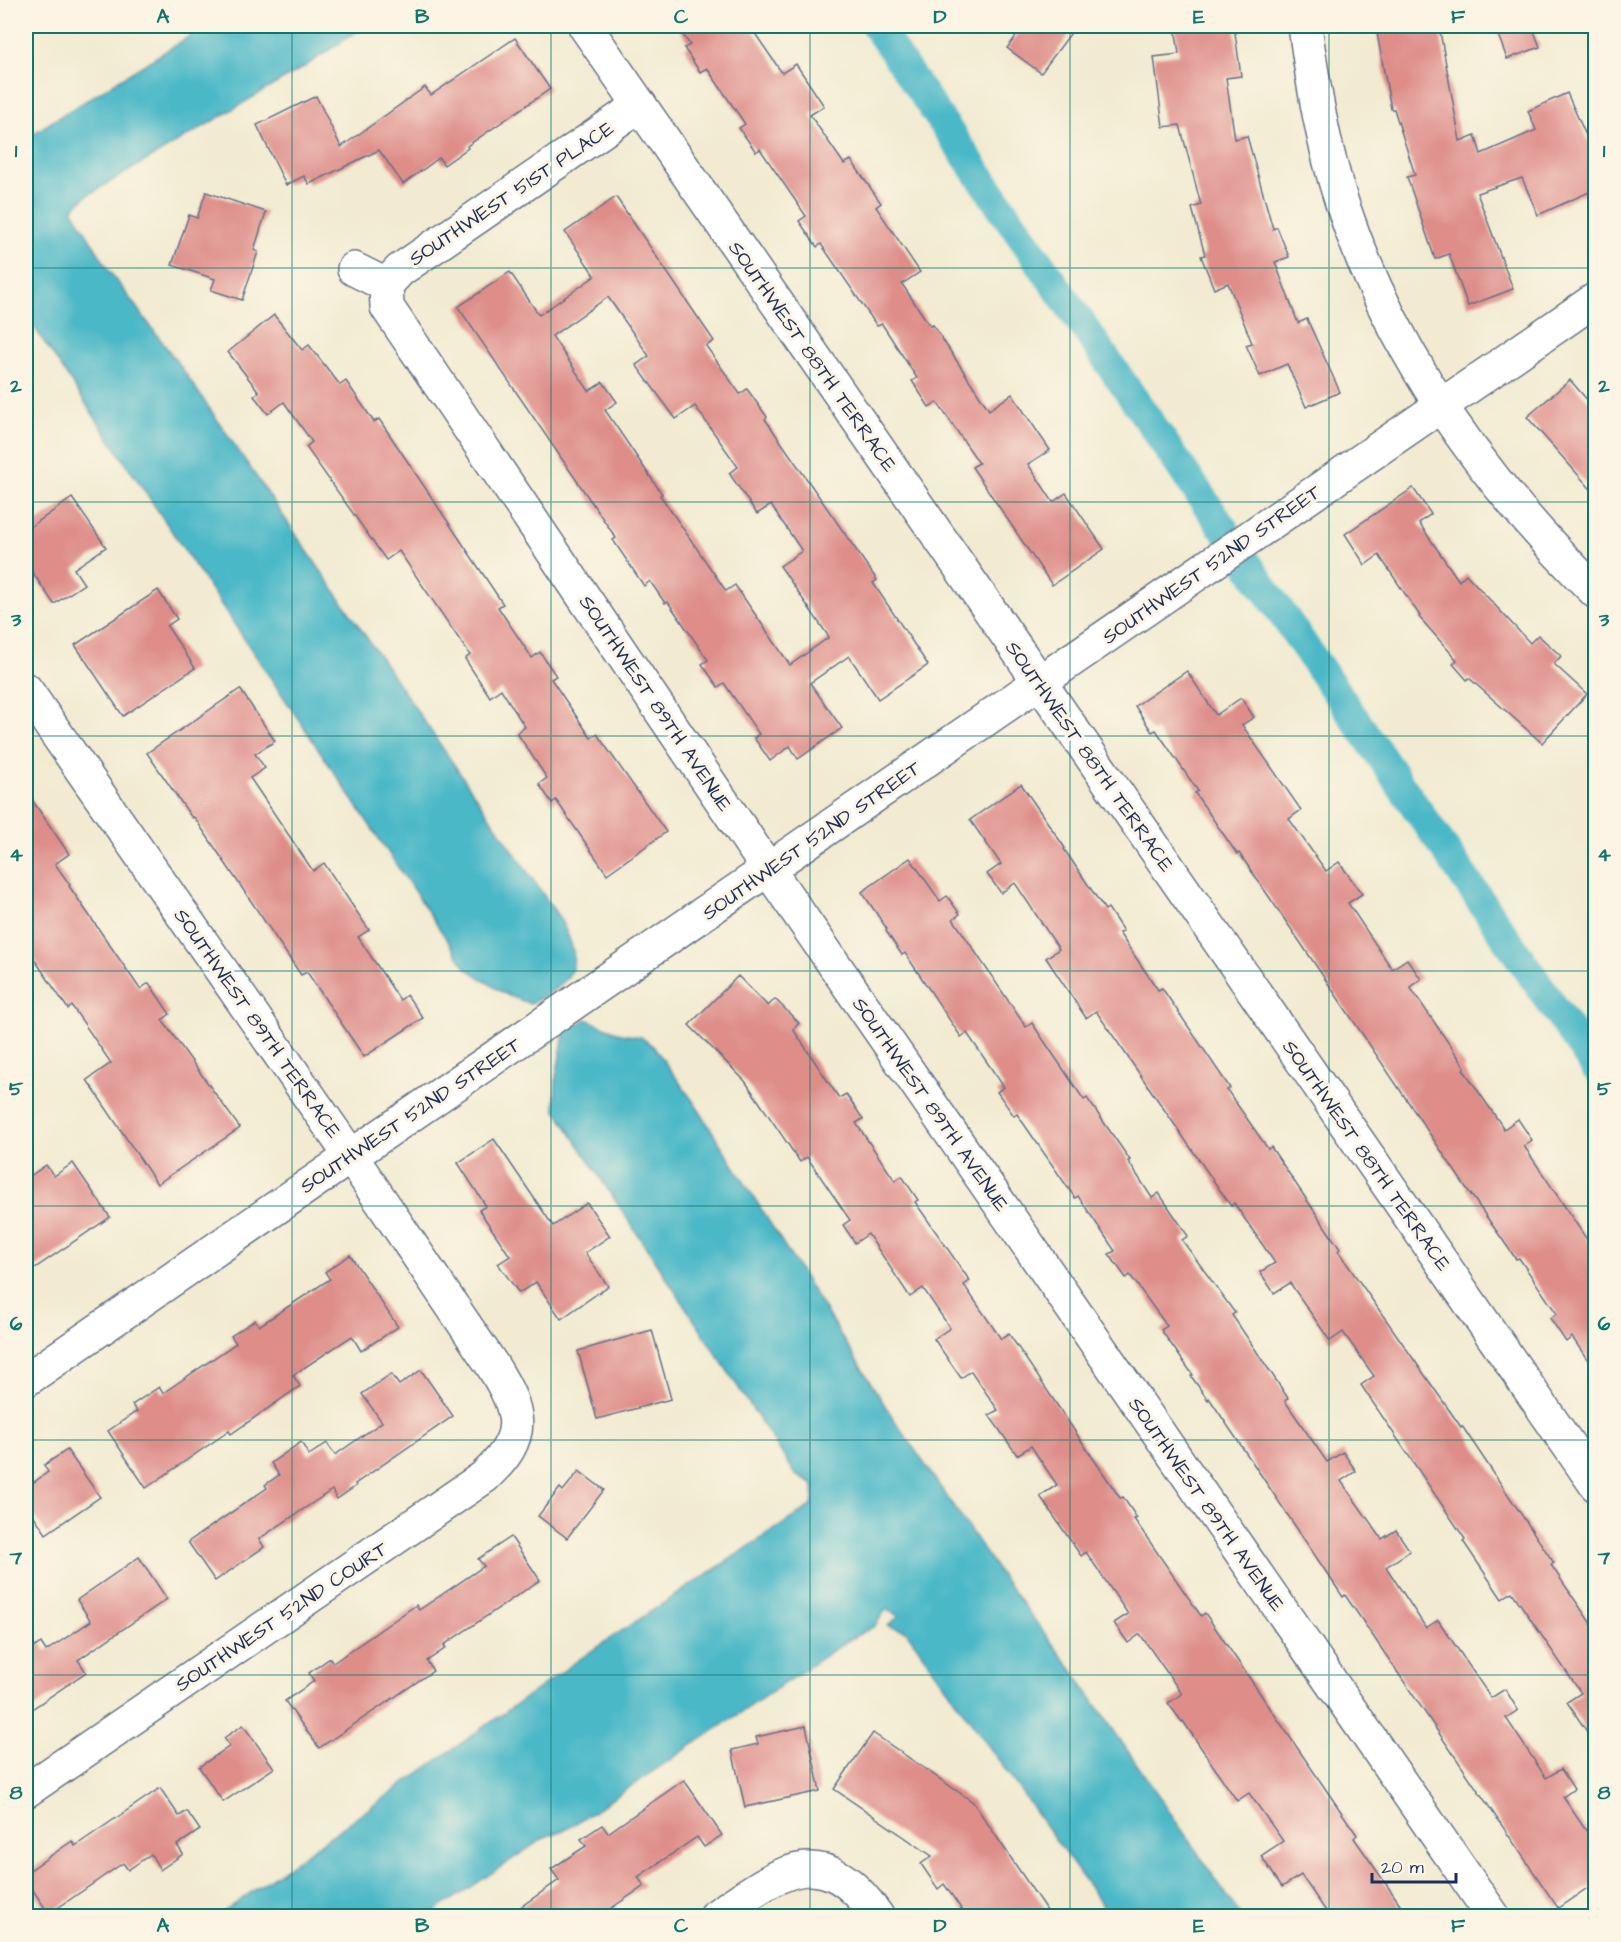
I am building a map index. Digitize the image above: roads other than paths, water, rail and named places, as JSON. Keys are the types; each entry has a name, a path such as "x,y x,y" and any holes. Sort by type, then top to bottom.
{"street":[{"name":"SOUTHWEST 88TH TERRACE","path":"585,26 1596,1485"},
{"path":"1305,26 1329,158 1354,239 1395,325 1464,441 1496,482 1571,568 1596,592"},
{"name":"SOUTHWEST 51ST PLACE","path":"386,285 400,270 640,105"},
{"path":"354,269 386,285"},
{"name":"SOUTHWEST 89TH AVENUE","path":"386,285 387,307 768,869 1493,1917"},
{"name":"SOUTHWEST 52ND STREET","path":"26,1380 1596,299"},
{"name":"SOUTHWEST 89TH TERRACE","path":"26,690 350,1155 504,1385 513,1405 515,1424"},
{"name":"SOUTHWEST 52ND COURT","path":"26,1791 484,1476 499,1463 509,1448 515,1424"},
{"path":"716,1917 768,1881 793,1872 811,1869 826,1870 840,1877 856,1890 877,1917"}],"water":[{"path":"206,26 365,26 304,67 88,195 72,209 110,272 181,367 560,919 572,949 574,960 571,970 557,988 530,1004 503,993 466,968 26,315 26,138"},
{"path":"586,1019 621,1034 641,1037 654,1047 695,1104 893,1418 1002,1577 1073,1671 1241,1916 1110,1916 906,1631 888,1626 899,1616 886,1609 875,1626 852,1638 567,1829 547,1836 428,1916 218,1916 594,1649 812,1505 814,1485 796,1475 555,1109 556,1076 564,1034"}],"waterway":[{"path":"876,26 1596,1068"}]}
